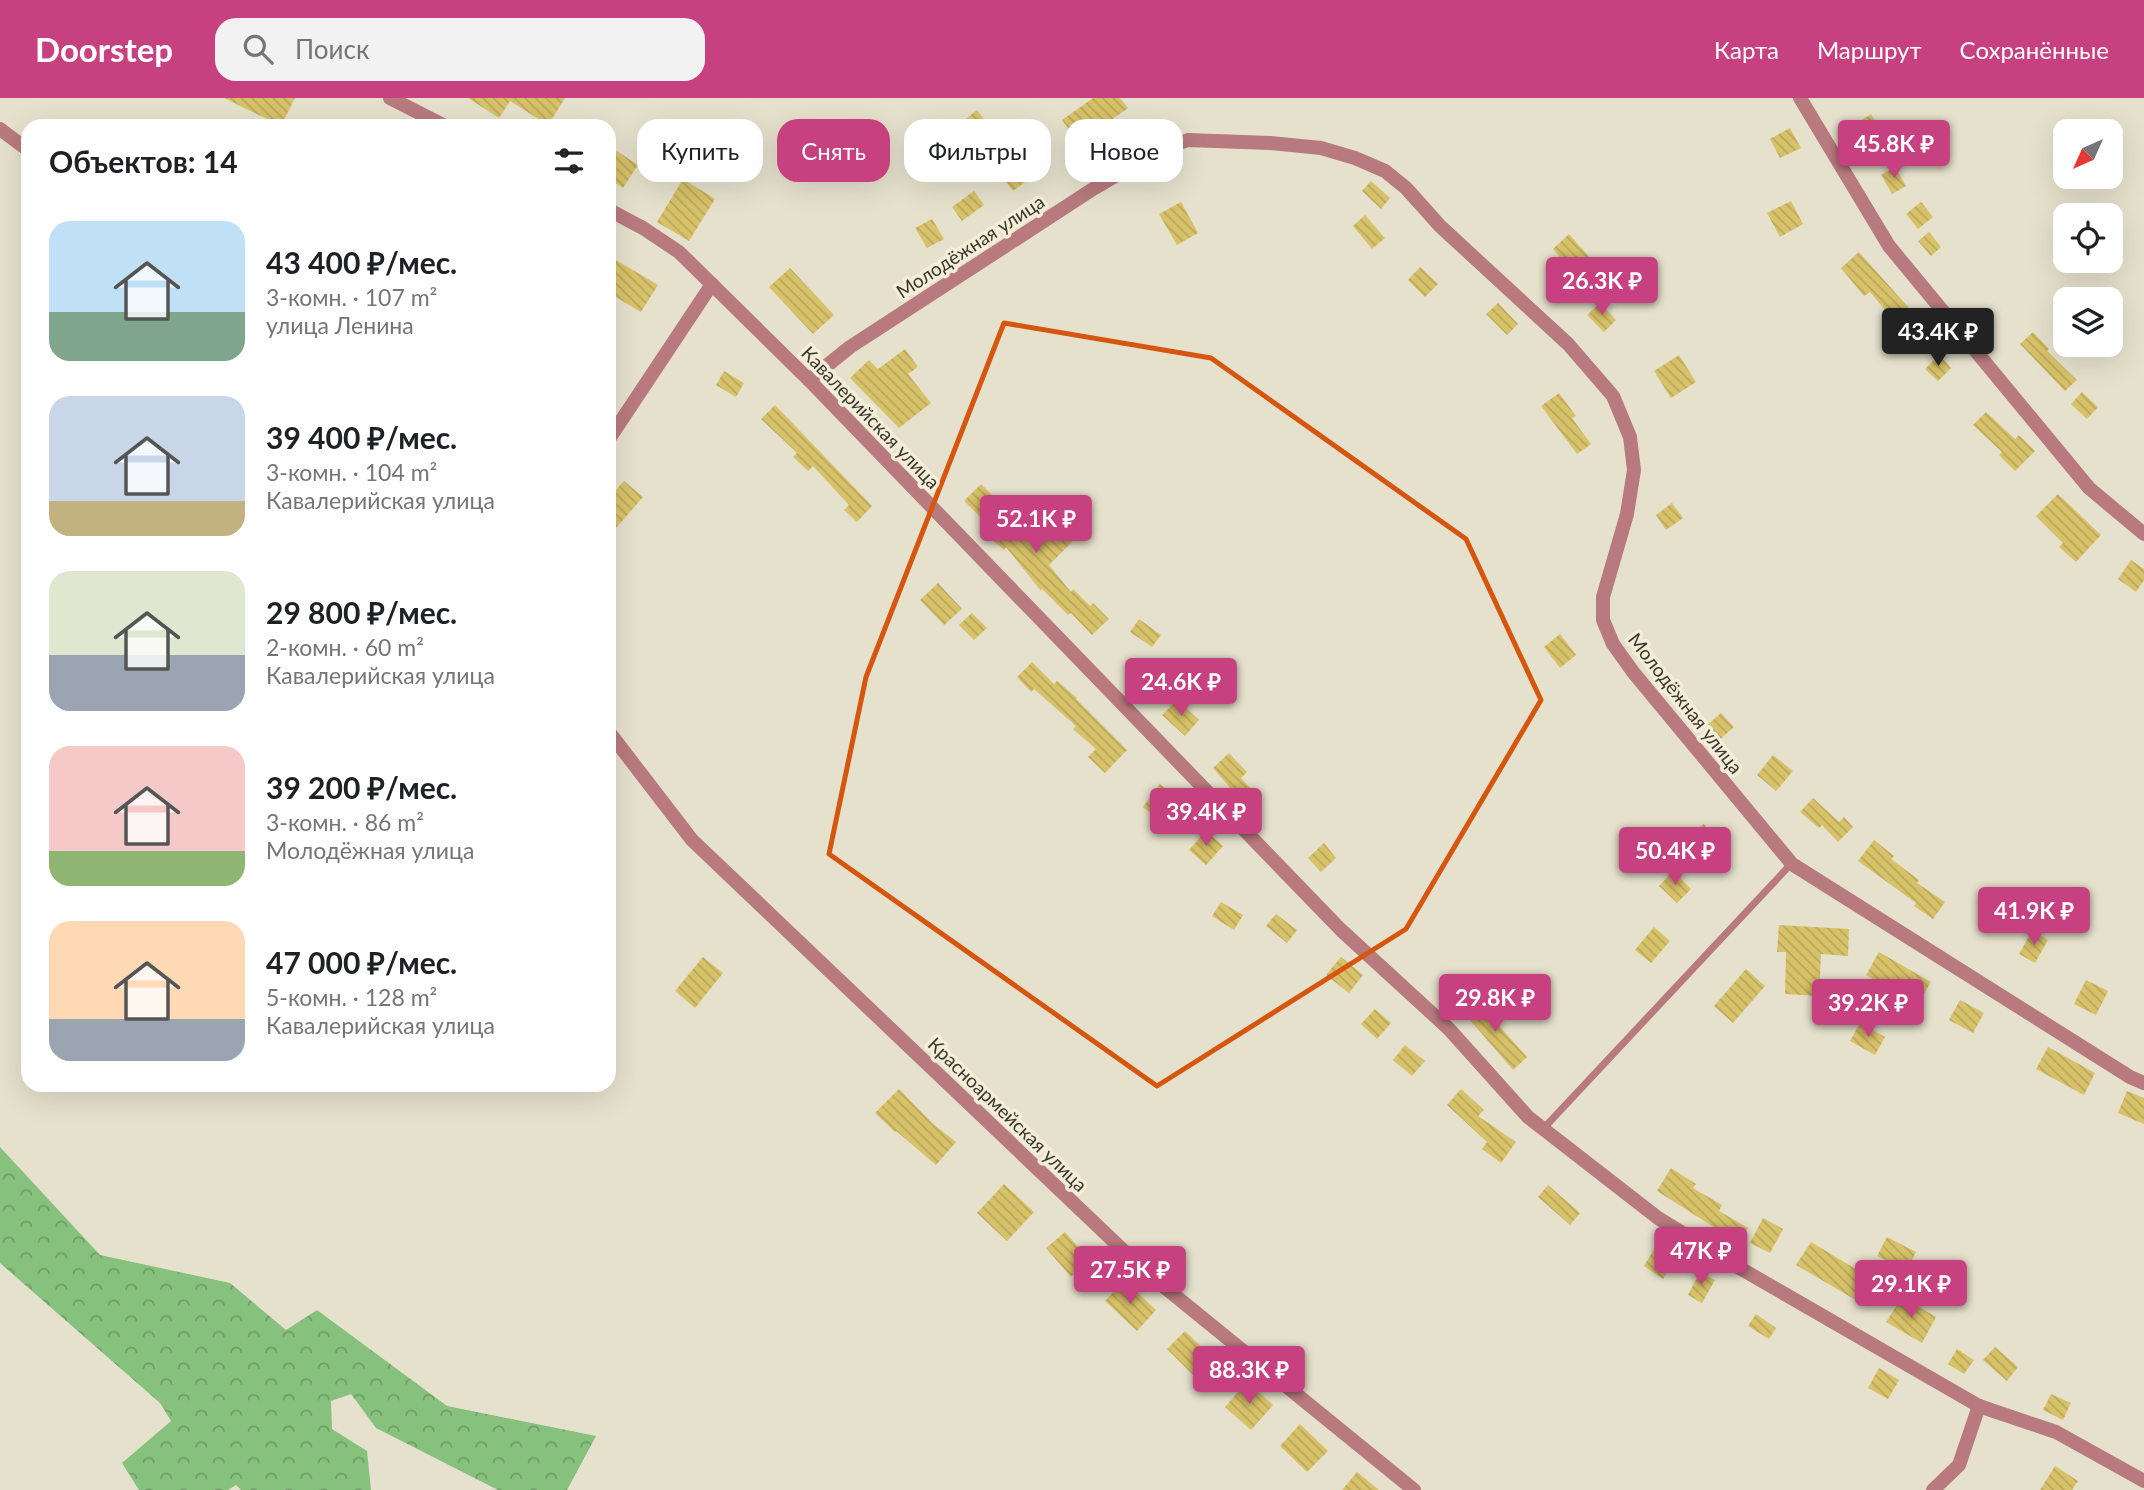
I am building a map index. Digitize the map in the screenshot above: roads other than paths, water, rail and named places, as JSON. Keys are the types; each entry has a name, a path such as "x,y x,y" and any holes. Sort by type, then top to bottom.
{"street":[{"path":"390,98 431,119"},
{"path":"1800,98 1889,246 2089,488 2144,534"},
{"path":"0,129 21,145"},
{"name":"Молодёжная улица","path":"809,380 850,347 1093,189 1158,151 1188,140 1321,148 1385,171 1406,188 1440,226 1568,344 1614,396 1630,437 1634,470 1627,514 1603,597 1603,620 1614,644 1633,672 1792,864 2130,1077 2144,1083"},
{"name":"Кавалерийская улица","path":"616,214 679,251 809,380 1341,930 1448,1029 1528,1118 1658,1218 1731,1263 1979,1406 2056,1432 2144,1481"},
{"path":"616,428 712,284"},
{"name":"Красноармейская улица","path":"616,741 692,840 1146,1272 1414,1490"},
{"path":"1933,1490 1959,1465 1979,1406"}],"lane":[{"path":"1543,1129 1792,864"}]}
